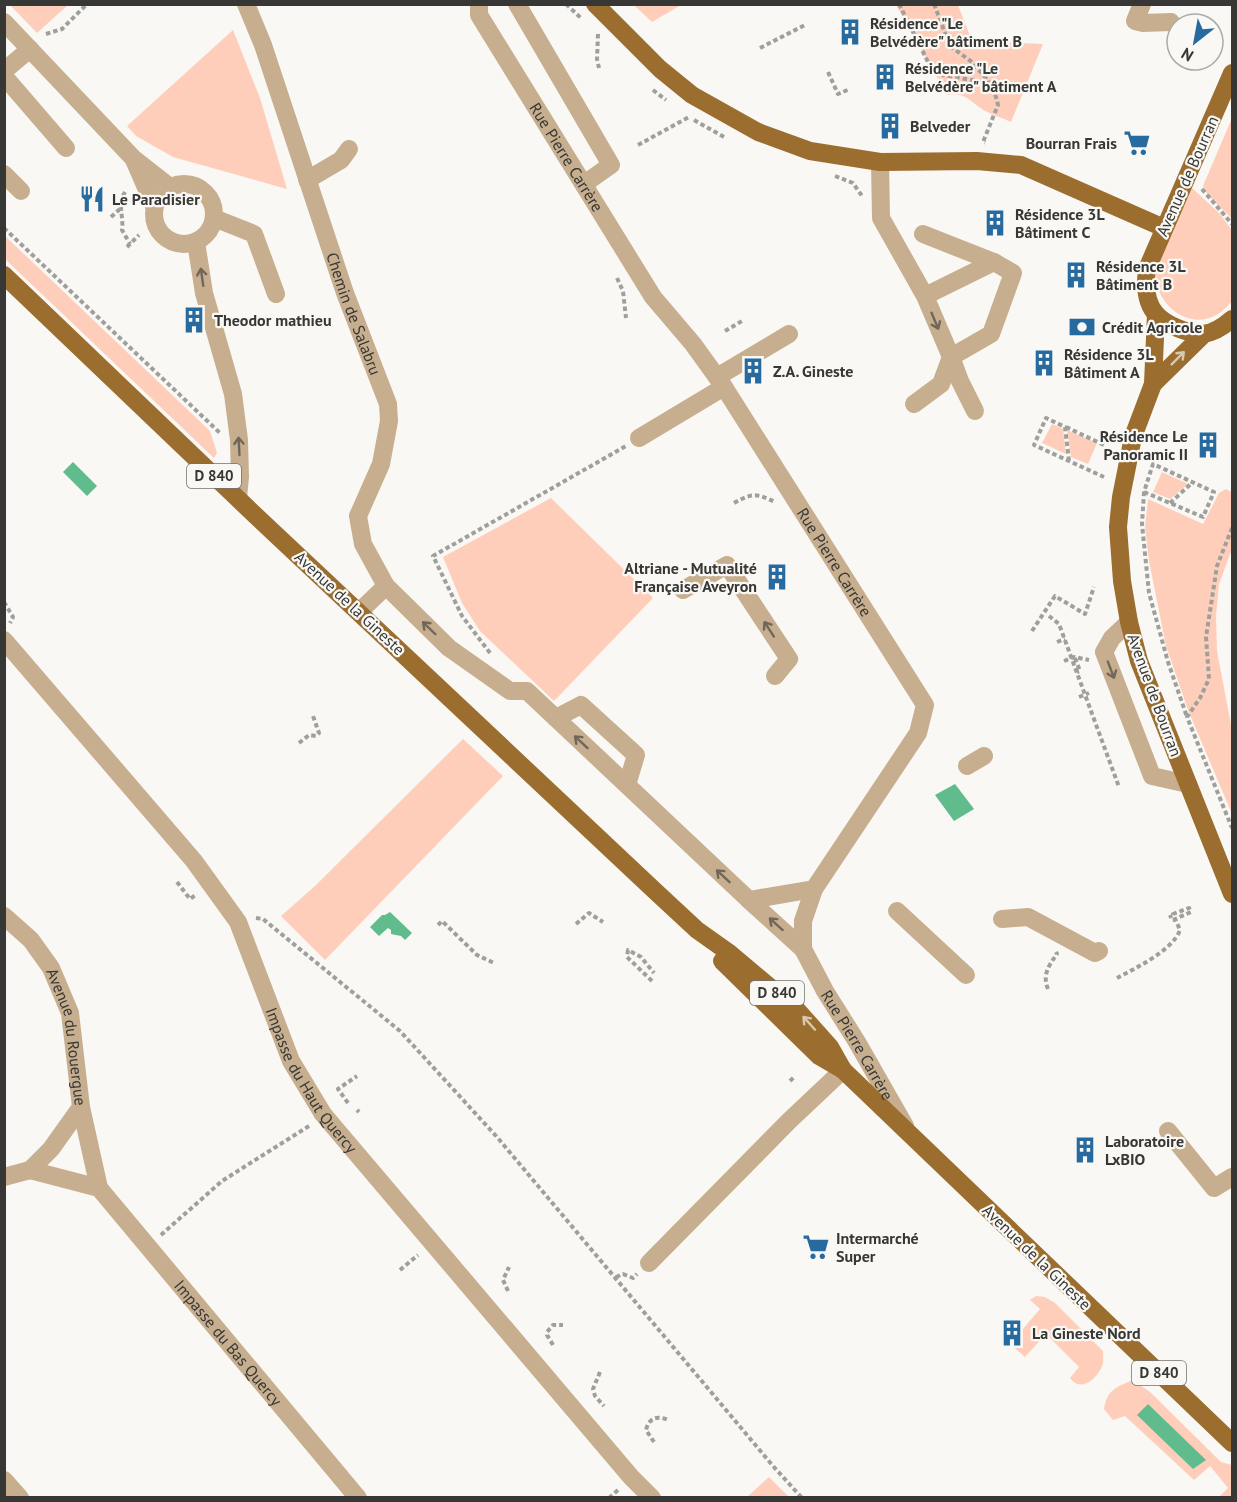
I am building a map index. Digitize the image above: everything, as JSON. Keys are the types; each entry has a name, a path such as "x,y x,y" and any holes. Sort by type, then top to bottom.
{"main road":[{"path":"595,4 660,69 692,95 758,132 810,151 880,162 977,160 1021,165 1164,228"},
{"name":"Avenue de Bourran","path":"1233,73 1147,269 1147,293 1156,314 1153,384 1133,437 1121,498 1118,527 1121,570 1129,622 1139,661 1233,894"},
{"name":"Avenue de la Gineste","path":"4,275 697,930 720,960 769,1006 773,1013 819,1056 843,1070 1233,1443"},
{"path":"1156,314 1172,326 1204,334"},
{"name":"Avenue de Bourran","path":"1153,384 1204,334 1215,331 1233,320"}],"street":[{"name":"Chemin de Salabru","path":"246,4 263,45 345,293 387,404 389,421 381,464 357,516 363,544 386,586 449,648 510,691 527,691 803,948"},
{"name":"Rue Pierre Carrère","path":"479,4 479,15 653,297 693,344 721,382 925,705 918,733 814,889 803,921 803,948 825,991 858,1042 910,1136"},
{"path":"516,4 611,165 584,184"},
{"path":"1142,4 1135,21 1165,22"},
{"path":"4,22 133,158 170,187"},
{"path":"30,49 4,74 66,148"},
{"path":"307,180 340,160 349,149"},
{"path":"133,158 154,206"},
{"path":"880,162 881,218 925,296 975,411"},
{"path":"4,174 21,190"},
{"path":"189,184 198,187 211,200 214,218 211,228 196,242 177,244 160,234 153,216 154,206 163,191 170,187 189,184"},
{"path":"214,218 254,234 276,294"},
{"path":"914,404 941,384 951,357 991,333 1013,273 994,262 923,234"},
{"path":"196,242 204,293 233,394 239,440 238,498"},
{"path":"925,296 994,262"},
{"path":"639,438 789,334"},
{"path":"683,590 727,565 789,659 775,676"},
{"path":"359,612 386,586"},
{"path":"1129,622 1113,638 1104,652 1152,776 1188,784"},
{"name":"Impasse du Haut Quercy","path":"7,633 194,861 238,922 291,1060 323,1114 624,1468 652,1497"},
{"path":"556,718 581,705 636,756 627,785"},
{"path":"967,766 984,756"},
{"path":"749,900 814,889"},
{"path":"897,910 966,975"},
{"name":"Avenue du Rouergue","path":"4,916 31,940 51,968 70,1013 81,1107 51,1149 30,1170"},
{"path":"1002,919 1028,917 1078,946 1095,953 1099,951"},
{"path":"649,1263 789,1121 843,1070"},
{"name":"Impasse du Bas Quercy","path":"81,1107 99,1188 358,1497"},
{"path":"1168,1131 1214,1188 1233,1177"},
{"path":"4,1177 30,1170 99,1188"},
{"path":"4,1480 20,1497"}],"path":[{"path":"46,34 62,29 87,4"},
{"path":"899,4 930,66 943,75 990,83"},
{"path":"934,4 950,46 972,62 990,83 998,105 989,127"},
{"path":"760,48 805,25"},
{"path":"598,34 597,59 600,68"},
{"path":"828,72 838,94 850,88"},
{"path":"638,145 689,117"},
{"path":"1200,185 1202,191 1233,224"},
{"path":"125,192 120,209 123,216 122,230 128,246 139,235"},
{"path":"111,217 120,209"},
{"path":"4,228 219,433 239,440"},
{"path":"616,274 623,291 626,318"},
{"path":"725,331 742,321"},
{"path":"1104,477 1034,445 1046,418 1106,446"},
{"path":"1065,427 1069,461"},
{"path":"497,662 462,616 433,556 639,438"},
{"path":"1144,492 1203,517 1214,492 1154,461 1144,492 1142,524 1149,592 1168,662 1187,717 1233,828"},
{"path":"1170,503 1193,482"},
{"path":"734,503 758,494 784,506"},
{"path":"1187,717 1209,679 1206,637 1216,566 1233,528"},
{"path":"1032,631 1055,596 1085,614 1094,587"},
{"path":"4,602 13,617 7,633"},
{"path":"1049,616 1059,624 1119,787"},
{"path":"1057,642 1065,639"},
{"path":"1074,657 1080,672 1077,672"},
{"path":"1064,661 1074,657 1092,661"},
{"path":"1078,697 1089,693"},
{"path":"299,743 309,735 316,736 319,733 313,716"},
{"path":"177,882 190,899 201,892"},
{"path":"1117,978 1140,966 1173,942 1180,930 1178,923 1173,914 1189,908 1191,912 1181,916 1173,920 1170,915"},
{"path":"576,924 589,913 603,922"},
{"path":"238,922 255,918 263,919 400,1031 497,1137 773,1466 802,1497"},
{"path":"438,925 442,921 477,955 494,963"},
{"path":"1048,989 1045,983 1047,968 1057,954 1051,947"},
{"path":"652,981 627,957 628,950 641,957 654,973"},
{"path":"348,1103 338,1089 357,1076"},
{"path":"154,1241 222,1181 308,1126"},
{"path":"400,1270 419,1254"},
{"path":"508,1291 503,1280 509,1267"},
{"path":"553,1345 547,1332 553,1325 563,1325"},
{"path":"600,1372 593,1389 604,1406"},
{"path":"654,1442 646,1430 648,1422 658,1417 668,1420"}],"shaded area":[{"path":"10,5 68,5 37,33"},
{"path":"634,5 681,5 652,22"},
{"path":"896,5 958,5 972,41 1043,44 1011,122 986,112 965,97 957,94 947,95"},
{"path":"233,30 260,98 287,189 173,157 136,136 127,126"},
{"path":"1232,118 1232,219 1207,194 1203,186"},
{"path":"1192,188 1219,213 1232,230 1232,301 1218,314 1201,320 1180,315 1167,304 1159,289 1156,273"},
{"path":"4,235 210,431 217,453 214,458 5,259"},
{"path":"1052,424 1063,429 1066,454 1042,443"},
{"path":"1067,430 1097,443 1088,464 1071,457"},
{"path":"73,462 97,486 87,496 63,472"},
{"path":"1162,472 1188,484 1170,499 1153,492"},
{"path":"1226,489 1232,492 1232,549 1219,584 1216,616 1217,651 1232,730 1232,814 1188,710 1166,646 1149,561 1145,527 1148,499 1203,524 1219,493"},
{"path":"551,498 653,598 554,701 480,631 462,603 443,557"},
{"path":"463,739 503,776 325,960 281,916 315,886"},
{"path":"955,784 974,809 954,821 935,795"},
{"path":"390,912 412,933 405,940 401,936 391,934 388,928 379,936 370,927 382,915"},
{"path":"1036,1296 1045,1297 1055,1303 1103,1351 1102,1366 1093,1379 1084,1384 1074,1382 1070,1378 1079,1367 1046,1334 1025,1357 1010,1344 1040,1309 1030,1300"},
{"path":"1133,1380 1150,1392 1221,1462 1232,1465 1232,1497 1219,1497 1228,1488 1210,1466 1194,1480 1125,1416 1113,1420 1104,1409 1107,1397 1117,1387"},
{"path":"1148,1404 1206,1460 1193,1469 1137,1415"},
{"path":"769,1477 789,1497 747,1497"}],"place":[{"name":"Résidence \"Le Belvédère\" bâtiment B","path":"850,32"},
{"name":"Résidence \"Le Belvédère\" bâtiment A","path":"885,77"},
{"name":"Belveder","path":"890,126"},
{"name":"Bourran Frais","path":"1137,143"},
{"name":"Le Paradisier","path":"92,199"},
{"name":"Résidence 3L Bâtiment C","path":"995,223"},
{"name":"Résidence 3L Bâtiment B","path":"1076,275"},
{"name":"Theodor mathieu","path":"194,320"},
{"name":"Crédit Agricole","path":"1082,327"},
{"name":"Résidence 3L Bâtiment A","path":"1044,363"},
{"name":"Z.A. Gineste","path":"753,371"},
{"name":"Résidence Le Panoramic II","path":"1208,445"},
{"name":"Altriane - Mutualité Française Aveyron","path":"777,577"},
{"name":"Laboratoire LxBIO","path":"1085,1150"},
{"name":"Intermarché Super","path":"816,1247"},
{"name":"La Gineste Nord","path":"1012,1333"}]}
